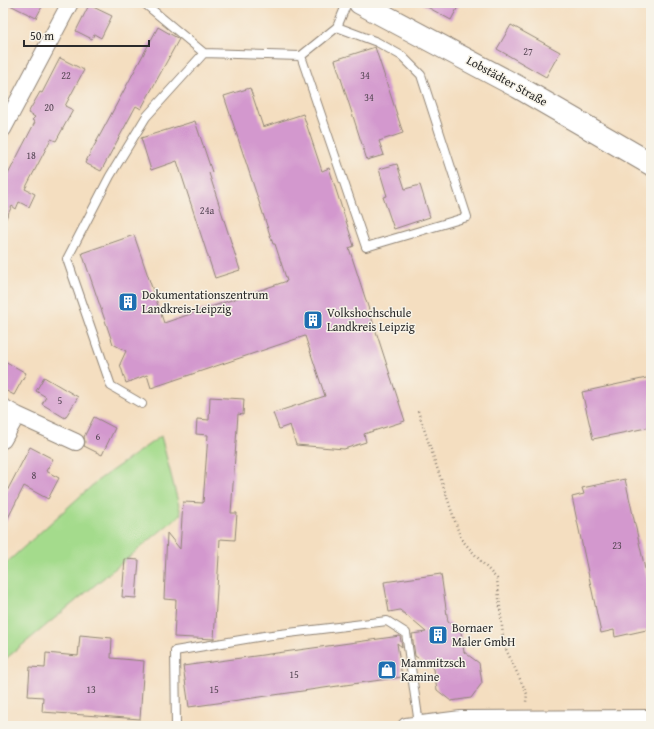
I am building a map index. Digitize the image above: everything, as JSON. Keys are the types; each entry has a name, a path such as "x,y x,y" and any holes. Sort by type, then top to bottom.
{"main road":[{"name":"Lobstädter Straße","path":"360,3 518,87 651,164"}],"street":[{"path":"3,130 70,3"},
{"path":"3,407 76,442"},
{"path":"3,440 17,415"},
{"path":"412,725 461,719 525,719 595,722 651,718"}],"lane":[{"path":"144,3 204,53 301,56 337,27 347,3"},
{"path":"301,56 366,248 467,217 421,75 402,56 377,42 337,27"},
{"path":"142,404 111,386 67,259 110,176 146,117 204,53"},
{"path":"176,726 175,651 264,636 387,621 406,633 412,725"}],"path":[{"path":"418,411 461,539 497,579 504,645 527,694 525,719"}],"green space":[{"path":"161,436 181,514 3,661 3,566 97,481"}],"building":[{"path":"6,3 44,3 36,18"},
{"path":"420,3 460,3 451,20"},
{"path":"89,5 112,16 101,38 94,34 92,39 76,31"},
{"path":"511,25 560,52 546,77 497,49"},
{"path":"158,27 179,39 141,109 136,106 101,171 85,163"},
{"path":"375,47 403,133 379,141 384,155 367,160 335,60"},
{"path":"60,58 84,70 65,106 73,110 56,141 51,139 25,189 35,194 29,207 19,202 16,209 12,206 3,224 3,184 35,122 32,120 35,117 28,113 40,92 42,93"},
{"path":"250,88 263,127 303,114 322,171 329,168 354,246 349,248 405,421 364,434 366,442 344,449 296,445 290,425 279,429 273,413 325,396 305,336 151,388 147,375 126,383 120,364 126,351 113,344 82,253 134,235 164,323 287,281 275,244 273,244 224,96"},
{"path":"195,121 212,172 209,173 240,270 215,278 177,161 151,170 141,138"},
{"path":"397,164 405,189 420,185 430,217 394,229 383,197 387,196 379,169"},
{"path":"3,360 26,373 14,395 3,389"},
{"path":"44,377 78,397 65,418 42,404 46,397 36,391"},
{"path":"651,377 651,427 593,439 582,392"},
{"path":"210,397 244,399 243,415 238,414 231,513 237,513 235,540 220,539 214,639 174,637 176,600 164,599 167,533 180,549 183,502 203,503 208,435 196,434 197,419 209,420"},
{"path":"94,417 115,428 102,455 84,446 84,437"},
{"path":"30,447 53,459 46,471 59,478 48,499 24,486 3,528 3,489 7,491"},
{"path":"625,479 651,596 651,629 615,637 614,630 601,633 572,497 584,494 582,488"},
{"path":"125,559 139,560 136,598 122,597"},
{"name":"Bornaer Maler GmbH","path":"441,574 448,622 461,632 464,652 479,663 482,683 471,698 451,701 437,690 434,669 415,656 412,634 426,632 400,610 389,612 384,582"},
{"path":"80,635 112,638 111,658 144,661 140,719 42,712 43,697 28,696 30,667 45,668 46,653 78,656"},
{"path":"400,636 402,647 397,643 402,677 189,707 183,666"}],"place":[{"name":"Dokumentationszentrum Landkreis-Leipzig","path":"128,302"},
{"name":"Volkshochschule Landkreis Leipzig","path":"313,320"},
{"name":"Bornaer Maler GmbH","path":"438,635"},
{"name":"Mammitzsch Kamine","path":"387,670"}]}
